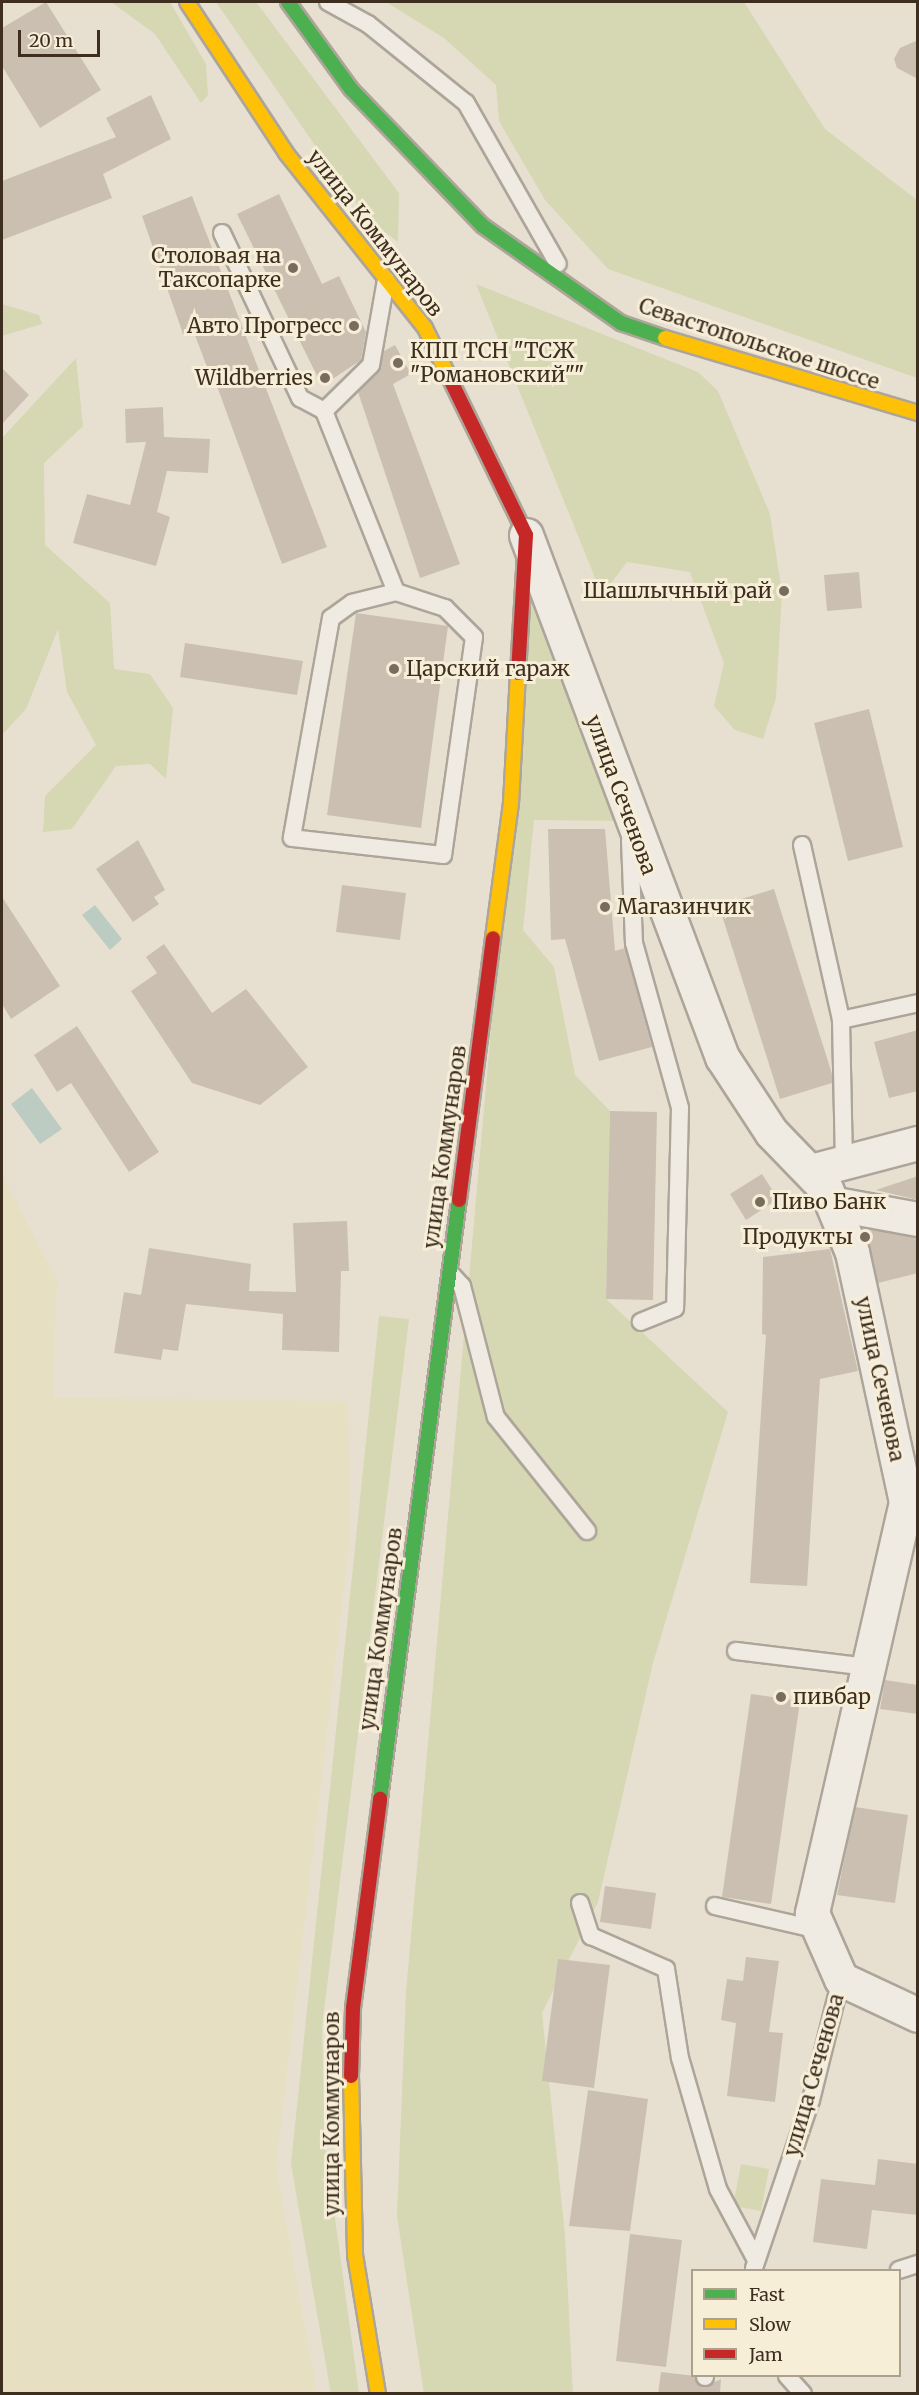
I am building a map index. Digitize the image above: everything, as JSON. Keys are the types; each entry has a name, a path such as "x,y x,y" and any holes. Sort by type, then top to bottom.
{"main road":[{"name":"улица Коммунаров","path":"187,2 286,153 425,328 526,535 511,802 352,2008 349,2137 355,2255 378,2394"},
{"name":"Севастопольское шоссе","path":"288,2 351,89 483,226 621,323 779,376 918,413"},
{"path":"303,2 366,85 436,162 488,208"},
{"path":"504,221 558,264 626,306 700,337 840,373"}],"street":[{"name":"улица Сеченова","path":"526,535 630,821 722,1057 771,1132 811,1171 836,1204 852,1252 906,1502 812,1913 841,1979"},
{"path":"811,1171 918,1143"},
{"path":"836,1204 918,1219"},
{"path":"841,1979 918,2015"}],"lane":[{"path":"328,2 368,24 466,103 558,264"},
{"path":"222,232 300,398 324,411 396,592"},
{"path":"324,411 371,365 386,279"},
{"path":"396,592 445,608 474,637 443,855 292,838 331,618 352,603 396,592"},
{"path":"630,821 634,943 680,1108 675,1308 641,1322"},
{"path":"802,845 841,1020 844,1162"},
{"path":"841,1020 918,1003"},
{"path":"449,1273 462,1286 496,1418 587,1531"},
{"path":"736,1651 868,1667"},
{"path":"580,1903 591,1936 666,1970 680,2058 718,2189 755,2266"},
{"path":"715,1906 819,1930"},
{"name":"улица Сеченова","path":"755,2266 811,2100 841,1979"},
{"path":"901,2270 918,2264"},
{"path":"788,2377 803,2394"}],"shaded area":[{"path":"95,905 122,939 110,950 82,915"},
{"path":"32,1088 62,1129 40,1144 11,1104"},
{"path":"2,1176 57,1279 53,1398 348,1401 350,1536 276,2166 317,2393 2,2393"}],"green space":[{"path":"111,2 170,2 206,64 208,95 201,103 155,34"},
{"path":"216,2 256,2 399,193 398,242 368,219"},
{"path":"386,2 744,2 825,129 917,200 917,378 608,269 545,200 499,121 496,85 444,38"},
{"path":"476,284 698,372 718,391 770,514 782,593 776,698 763,739 735,730 714,706 724,663 690,572 627,562 602,595"},
{"path":"2,304 39,315 42,324 2,336"},
{"path":"76,358 83,426 44,463 45,545 110,603 114,669 150,674 173,708 166,779 150,764 116,766 72,829 43,832 45,796 96,745 67,692 58,629 26,709 2,735 2,438"},
{"path":"526,535 630,821 534,820 523,930 554,967 575,1075 610,1111 606,1299 728,1412 653,1663 598,1902 542,2013 565,2235 573,2393 424,2394 397,2216 406,1992 511,803"},
{"path":"379,1316 409,1319 322,2027 325,2146 359,2393 331,2394 291,2164"},
{"path":"741,2164 769,2169 761,2211 733,2206"}],"building":[{"path":"46,2 101,90 40,128 2,66 2,28"},
{"path":"918,40 918,79 897,68 894,59 900,48"},
{"path":"151,95 171,139 103,174 112,198 2,240 2,181 116,137 106,118"},
{"path":"279,194 322,284 339,276 366,332 361,360 322,386 237,214"},
{"path":"192,196 327,547 282,564 214,378 213,383 193,330 183,334 142,216"},
{"path":"395,345 411,374 393,384 460,564 420,578 358,392 379,372 384,351"},
{"path":"2,368 29,395 2,424"},
{"path":"163,407 164,437 210,439 208,473 167,471 157,512 170,517 156,566 73,543 87,494 130,505 146,442 126,443 125,409"},
{"path":"859,572 862,608 827,611 824,575"},
{"path":"356,613 448,626 421,828 327,815"},
{"path":"185,643 303,661 297,695 180,677"},
{"path":"869,709 903,847 848,861 814,723"},
{"path":"548,829 605,829 615,951 625,948 652,1047 599,1061 565,939 551,940"},
{"path":"138,840 165,890 154,897 159,904 133,922 96,869"},
{"path":"342,885 406,893 400,940 336,932"},
{"path":"774,889 832,1074 832,1083 780,1099 719,906"},
{"path":"2,897 60,986 11,1019 2,1004"},
{"path":"164,944 212,1013 246,989 308,1067 260,1105 192,1083 131,991 157,973 146,957"},
{"path":"77,1026 159,1152 129,1172 71,1083 57,1092 34,1055"},
{"path":"918,1030 918,1091 889,1098 874,1042"},
{"path":"610,1111 657,1112 653,1300 606,1299"},
{"path":"762,1174 778,1199 746,1220 730,1194"},
{"path":"918,1176 918,1200 876,1190"},
{"path":"347,1221 349,1271 341,1271 339,1352 282,1350 283,1314 186,1304 178,1351 163,1349 161,1360 114,1353 124,1292 141,1295 149,1248 251,1264 249,1291 296,1292 293,1223"},
{"path":"873,1230 918,1237 918,1273 878,1283 864,1231"},
{"path":"830,1249 858,1371 820,1379 807,1586 750,1583 766,1335 762,1334 763,1257"},
{"path":"885,1680 918,1685 918,1714 880,1709"},
{"path":"751,1694 800,1701 771,1904 722,1897"},
{"path":"855,1807 908,1815 895,1903 837,1895"},
{"path":"605,1886 656,1893 651,1929 600,1922"},
{"path":"746,1957 779,1961 769,2032 783,2033 775,2102 727,2096 736,2023 721,2020 727,1979 743,1981"},
{"path":"558,1959 610,1965 594,2088 542,2081"},
{"path":"588,2090 648,2099 630,2231 569,2226"},
{"path":"878,2159 918,2164 918,2215 872,2210 867,2249 813,2242 821,2179 875,2185"},
{"path":"630,2234 682,2240 666,2367 616,2361"},
{"path":"661,2372 696,2377 704,2387 721,2379 720,2394 658,2394"}],"traffic: fast":[{"path":"288,2 351,89 483,226 621,323 665,338"},
{"path":"380,1799 459,1200"}],"traffic: slow":[{"path":"187,2 286,153 425,328 448,375"},
{"path":"665,338 918,413"},
{"path":"493,938 511,803 518,673"},
{"path":"351,2076 355,2255 378,2394"}],"traffic: jam":[{"path":"448,375 526,535 518,673"},
{"path":"459,1200 493,938"},
{"path":"351,2076 353,2008 380,1799"}],"place":[{"name":"Столовая на Таксопарке","path":"293,268"},
{"name":"Авто Прогресс","path":"354,326"},
{"name":"КПП ТСН \"ТСЖ \"Романовский\"\"","path":"398,363"},
{"name":"Wildberries","path":"325,378"},
{"name":"Шашлычный рай","path":"784,591"},
{"name":"Царский гараж","path":"394,669"},
{"name":"Магазинчик","path":"605,907"},
{"name":"Пиво Банк","path":"760,1202"},
{"name":"Продукты","path":"865,1237"},
{"name":"пивбар","path":"781,1697"}]}
